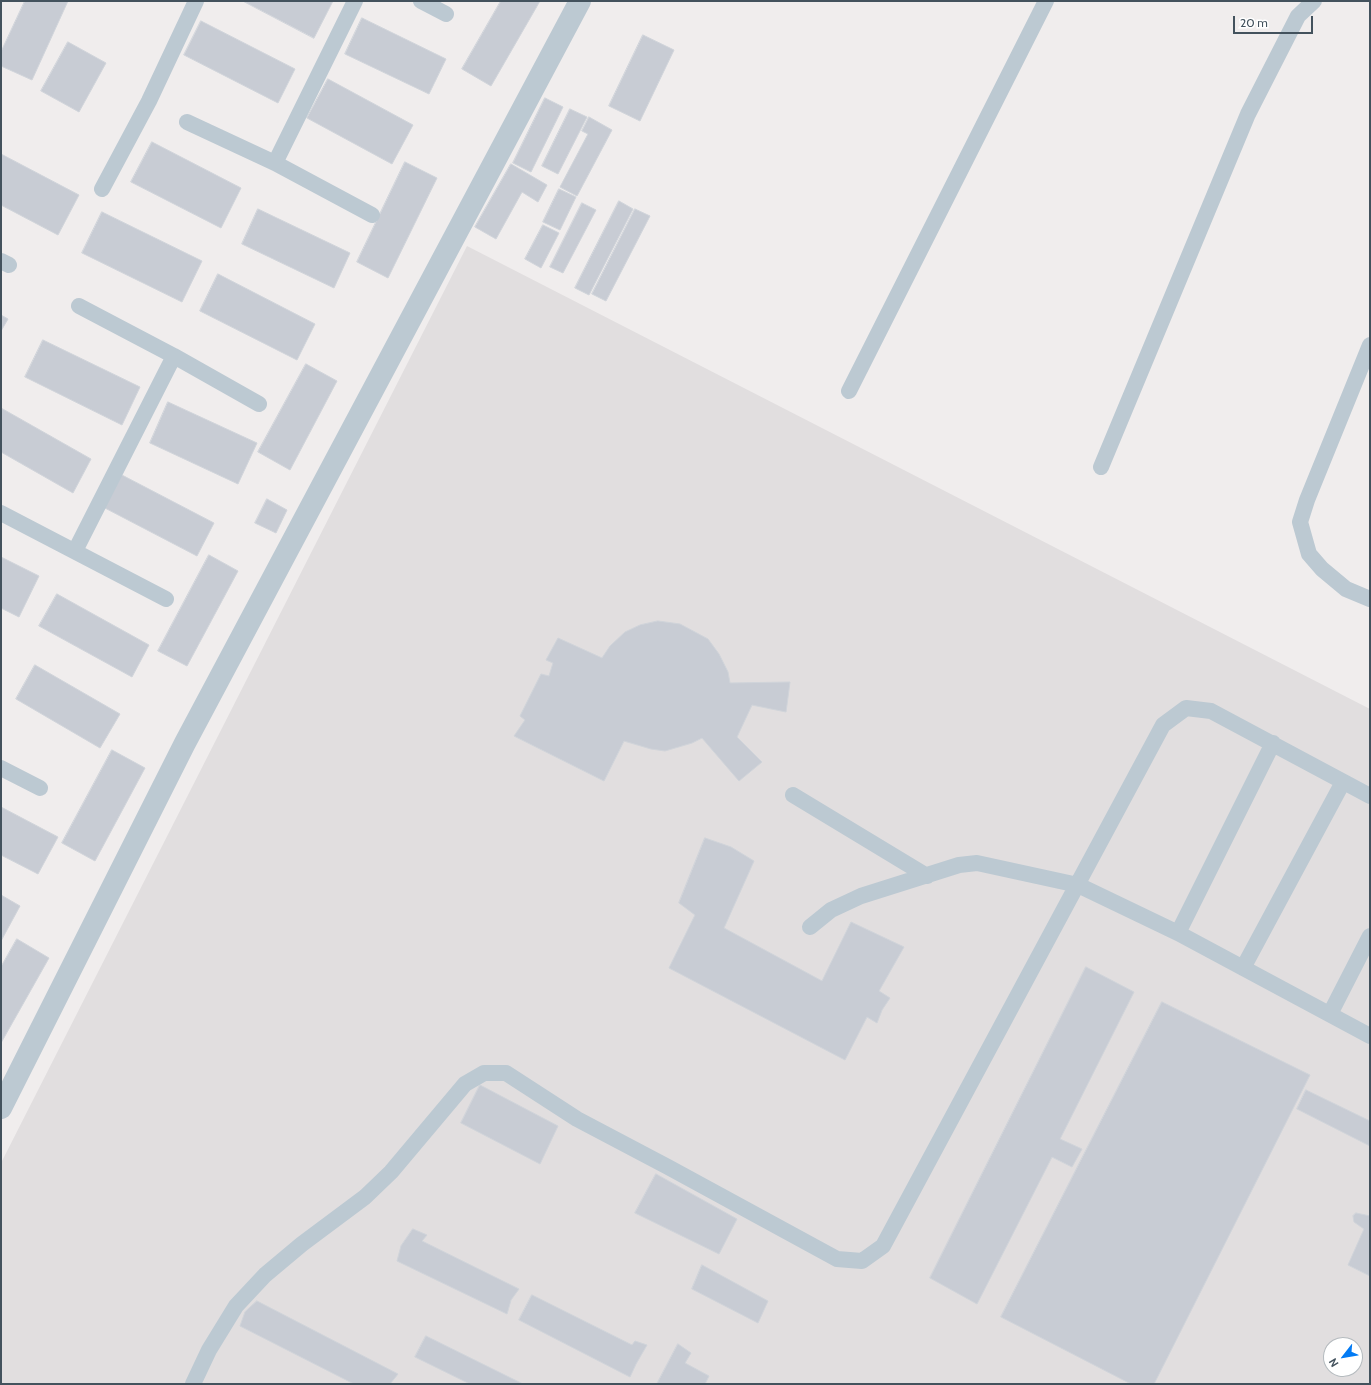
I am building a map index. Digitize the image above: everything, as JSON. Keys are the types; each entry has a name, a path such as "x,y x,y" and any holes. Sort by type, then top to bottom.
{"street":[{"path":"1,1108 185,743 580,1"}],"lane":[{"path":"102,189 149,101 196,1"},
{"path":"275,163 355,1"},
{"path":"421,1 446,14"},
{"path":"849,391 1046,1"},
{"path":"1101,467 1248,114 1298,16 1314,1"},
{"path":"187,122 275,163 372,215"},
{"path":"79,306 174,356 259,404"},
{"path":"1370,344 1307,500 1300,522 1309,554 1322,569 1346,589 1370,599"},
{"path":"75,551 174,356"},
{"path":"1,513 166,599"},
{"path":"193,1384 209,1350 236,1306 265,1275 302,1244 364,1197 391,1172 465,1084 484,1073 506,1073 577,1119 837,1259 862,1261 883,1246 1163,725 1186,708 1211,711 1370,796"},
{"path":"1178,933 1273,743"},
{"path":"1,768 40,788"},
{"path":"1243,968 1343,782"},
{"path":"793,795 927,876"},
{"path":"810,927 832,910 861,896 960,865 977,863 1078,885 1178,933 1370,1036"},
{"path":"1330,1014 1370,936"}],"shaded area":[{"path":"467,246 1370,709 1370,1384 1,1384 1,1163"}],"building":[{"path":"25,1 68,1 32,80 1,66 1,52"},
{"path":"243,1 333,1 314,38"},
{"path":"501,1 540,1 491,86 462,69"},
{"path":"362,18 446,59 429,94 345,54"},
{"path":"201,21 295,69 278,103 184,55"},
{"path":"643,35 674,50 640,121 609,106"},
{"path":"68,42 106,63 79,112 41,91"},
{"path":"328,79 413,125 392,164 307,118"},
{"path":"545,98 563,107 531,172 513,163"},
{"path":"570,109 587,117 558,174 542,166"},
{"path":"589,117 612,130 577,196 560,187 588,134 582,131"},
{"path":"152,142 241,188 221,228 131,182"},
{"path":"1,154 79,195 58,235 1,205"},
{"path":"405,162 437,178 388,278 357,262"},
{"path":"511,164 547,185 538,202 522,192 496,239 475,227"},
{"path":"559,189 576,197 560,230 543,222"},
{"path":"619,201 633,209 589,295 575,288"},
{"path":"582,203 596,210 563,273 550,267"},
{"path":"258,209 350,253 334,288 242,244"},
{"path":"635,209 650,216 606,301 592,294"},
{"path":"102,212 202,261 182,302 82,253"},
{"path":"543,225 559,233 541,268 525,259"},
{"path":"218,274 315,324 297,360 200,311"},
{"path":"1,315 8,319 1,331"},
{"path":"43,340 140,387 122,425 25,377"},
{"path":"306,364 337,381 290,470 258,452"},
{"path":"168,402 257,443 238,484 150,443"},
{"path":"1,408 91,459 73,493 1,452"},
{"path":"120,474 214,523 197,556 103,507"},
{"path":"267,499 287,510 276,533 255,523"},
{"path":"209,555 238,571 187,666 158,651"},
{"path":"1,557 39,576 19,617 1,608"},
{"path":"57,594 149,645 132,677 39,626"},
{"path":"658,621 680,624 708,639 719,654 728,672 730,683 790,682 786,712 752,705 737,737 762,762 739,781 702,738 692,743 665,751 651,749 624,741 604,781 514,736 525,720 520,716 541,674 549,676 553,663 546,660 558,638 602,658 610,646 625,632 640,625"},
{"path":"35,665 120,714 100,748 16,699"},
{"path":"112,750 145,768 95,861 62,843"},
{"path":"1,807 58,837 38,874 1,855"},
{"path":"705,838 731,847 754,861 724,928 822,981 851,922 904,947 879,991 890,998 882,1010 877,1023 867,1017 845,1060 669,968 695,915 679,903"},
{"path":"1,895 20,906 1,941"},
{"path":"17,939 49,958 1,1043 1,967"},
{"path":"1086,967 1134,992 1060,1139 1082,1149 1072,1167 1052,1157 977,1304 930,1278"},
{"path":"1162,1002 1310,1075 1154,1384 1131,1384 1001,1317"},
{"path":"480,1085 558,1126 540,1164 461,1123"},
{"path":"1306,1090 1370,1121 1370,1146 1297,1109"},
{"path":"656,1174 737,1219 719,1254 635,1213"},
{"path":"1356,1213 1370,1216 1370,1276 1348,1265 1364,1229 1354,1222 1353,1216"},
{"path":"413,1229 427,1235 422,1241 519,1289 511,1300 507,1314 397,1261 401,1246"},
{"path":"702,1265 768,1301 758,1323 692,1289"},
{"path":"532,1295 632,1345 635,1341 647,1345 630,1377 519,1320"},
{"path":"257,1301 398,1374 390,1384 354,1384 240,1326 245,1312"},
{"path":"426,1336 523,1384 470,1384 415,1357"},
{"path":"678,1344 691,1353 685,1363 709,1376 705,1384 657,1384"}]}
